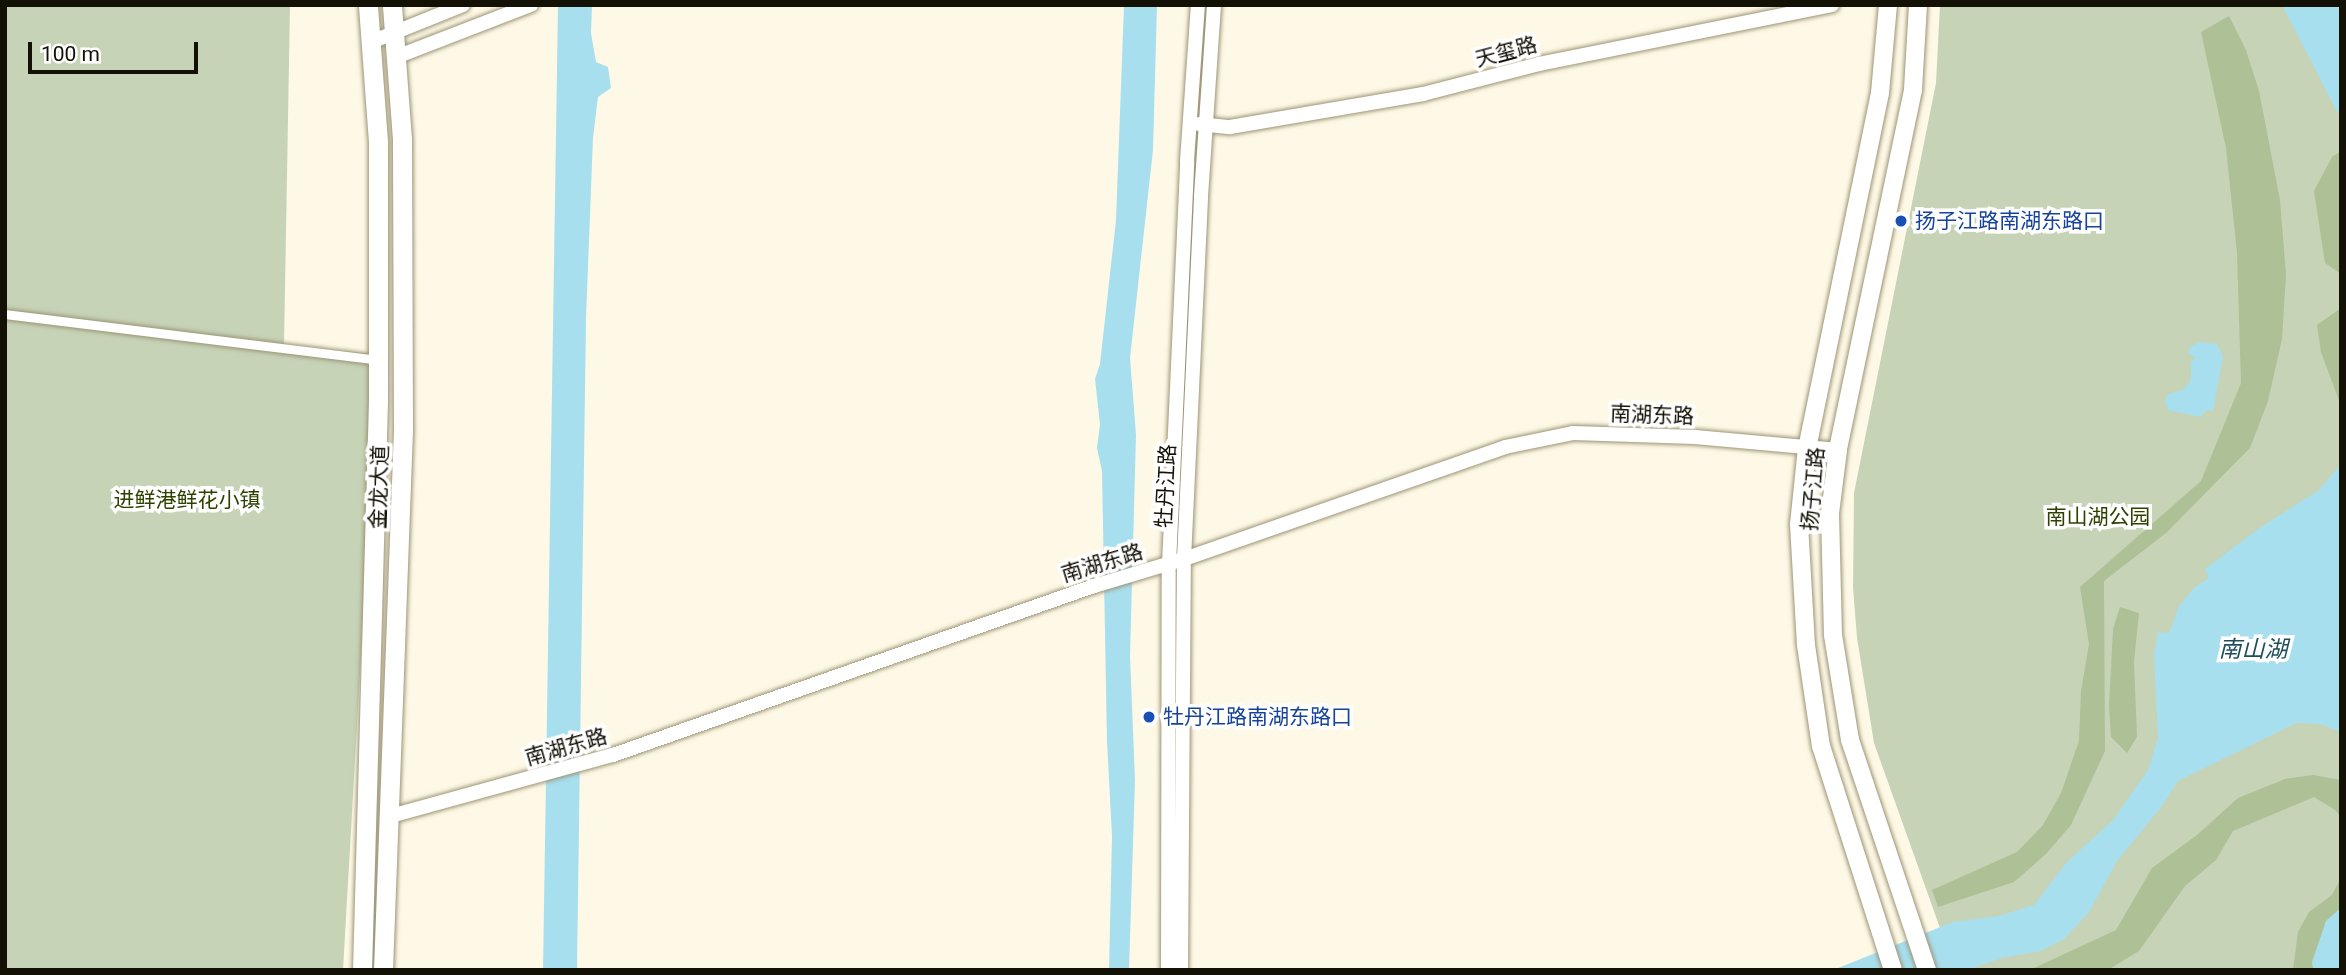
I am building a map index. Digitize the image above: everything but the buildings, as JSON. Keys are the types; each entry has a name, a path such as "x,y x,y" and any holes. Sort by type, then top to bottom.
{"highway":[{"name":"金龙大道","path":"362,970 368,843 378,360 378,142 368,5"},
{"name":"金龙大道","path":"383,970 391,816 403,429 402,139 392,5"}],"main road":[{"name":"扬子江路","path":"1888,5 1880,93 1807,448 1799,524 1800,583 1821,746 1893,970"},
{"name":"扬子江路","path":"1918,5 1913,90 1838,450 1830,513 1833,635 1850,740 1927,970"},
{"path":"373,65 396,57"}],"street":[{"path":"371,42 463,5"},
{"path":"396,57 531,5"},
{"name":"牡丹江路","path":"1168,970 1169,564 1198,5"},
{"name":"牡丹江路","path":"1181,970 1184,559 1214,5"},
{"name":"天玺路","path":"1190,123 1230,127 1423,94 1539,64 1832,5"},
{"path":"5,314 378,360"},
{"name":"南湖东路","path":"391,816 595,761 1094,586 1184,559 1506,447 1573,433 1695,437 1838,450"}],"green space":[{"name":"进鲜港鲜花小镇","path":"5,5 290,5 284,346 374,354 364,603 343,970 5,970"},
{"name":"南山湖公园","path":"1940,5 2341,5 2341,970 1955,970 1874,743 1857,638 1853,587 1854,493 1936,83"},
{"path":"2229,16 2246,50 2259,91 2280,200 2286,275 2282,339 2268,401 2250,448 2166,533 2104,581 2105,751 2071,825 2046,854 2014,882 1938,907 1932,890 2017,852 2043,825 2061,793 2079,741 2081,691 2089,644 2080,587 2201,481 2241,383 2237,253 2226,148 2201,32"},
{"path":"2341,151 2341,274 2325,263 2314,191 2332,157"},
{"path":"2341,308 2341,406 2321,352 2317,325"},
{"path":"2120,607 2139,613 2134,662 2137,737 2127,753 2111,737 2109,706 2113,629"},
{"path":"2313,775 2341,780 2341,817 2314,797 2233,831 2216,860 2185,886 2139,951 2108,970 2030,970 2116,930 2152,868 2197,835 2238,798 2285,779"},
{"path":"2341,878 2341,908 2326,921 2312,965 2314,970 2293,970 2298,932 2309,912 2332,895"}],"water":[{"path":"558,5 592,5 591,33 596,62 608,67 611,88 598,97 593,138 586,318 577,970 543,970"},
{"path":"1124,5 1157,5 1153,150 1130,358 1136,435 1130,656 1135,780 1129,970 1109,970 1112,836 1107,742 1102,471 1097,448 1100,424 1095,379 1100,364 1116,220"},
{"path":"2282,5 2341,5 2341,116 2335,108"},
{"path":"2200,342 2217,344 2223,357 2213,411 2207,410 2200,417 2168,410 2165,401 2168,394 2183,390 2191,380 2191,362 2195,357 2188,353 2190,347"},
{"name":"南山湖","path":"2341,464 2341,732 2320,724 2296,723 2178,781 2162,806 2117,861 2089,912 2064,939 2041,951 2002,958 1967,970 1833,970 1953,922 1999,916 2034,905 2067,862 2113,820 2148,770 2158,738 2154,655 2158,632 2169,633 2179,606 2194,588 2209,578 2205,569 2258,529 2319,490"},
{"path":"2341,908 2341,970 2314,970 2312,962 2326,921"}],"place":[{"name":"扬子江路南湖东路口","path":"1901,221"},
{"name":"牡丹江路南湖东路口","path":"1149,717"}]}
